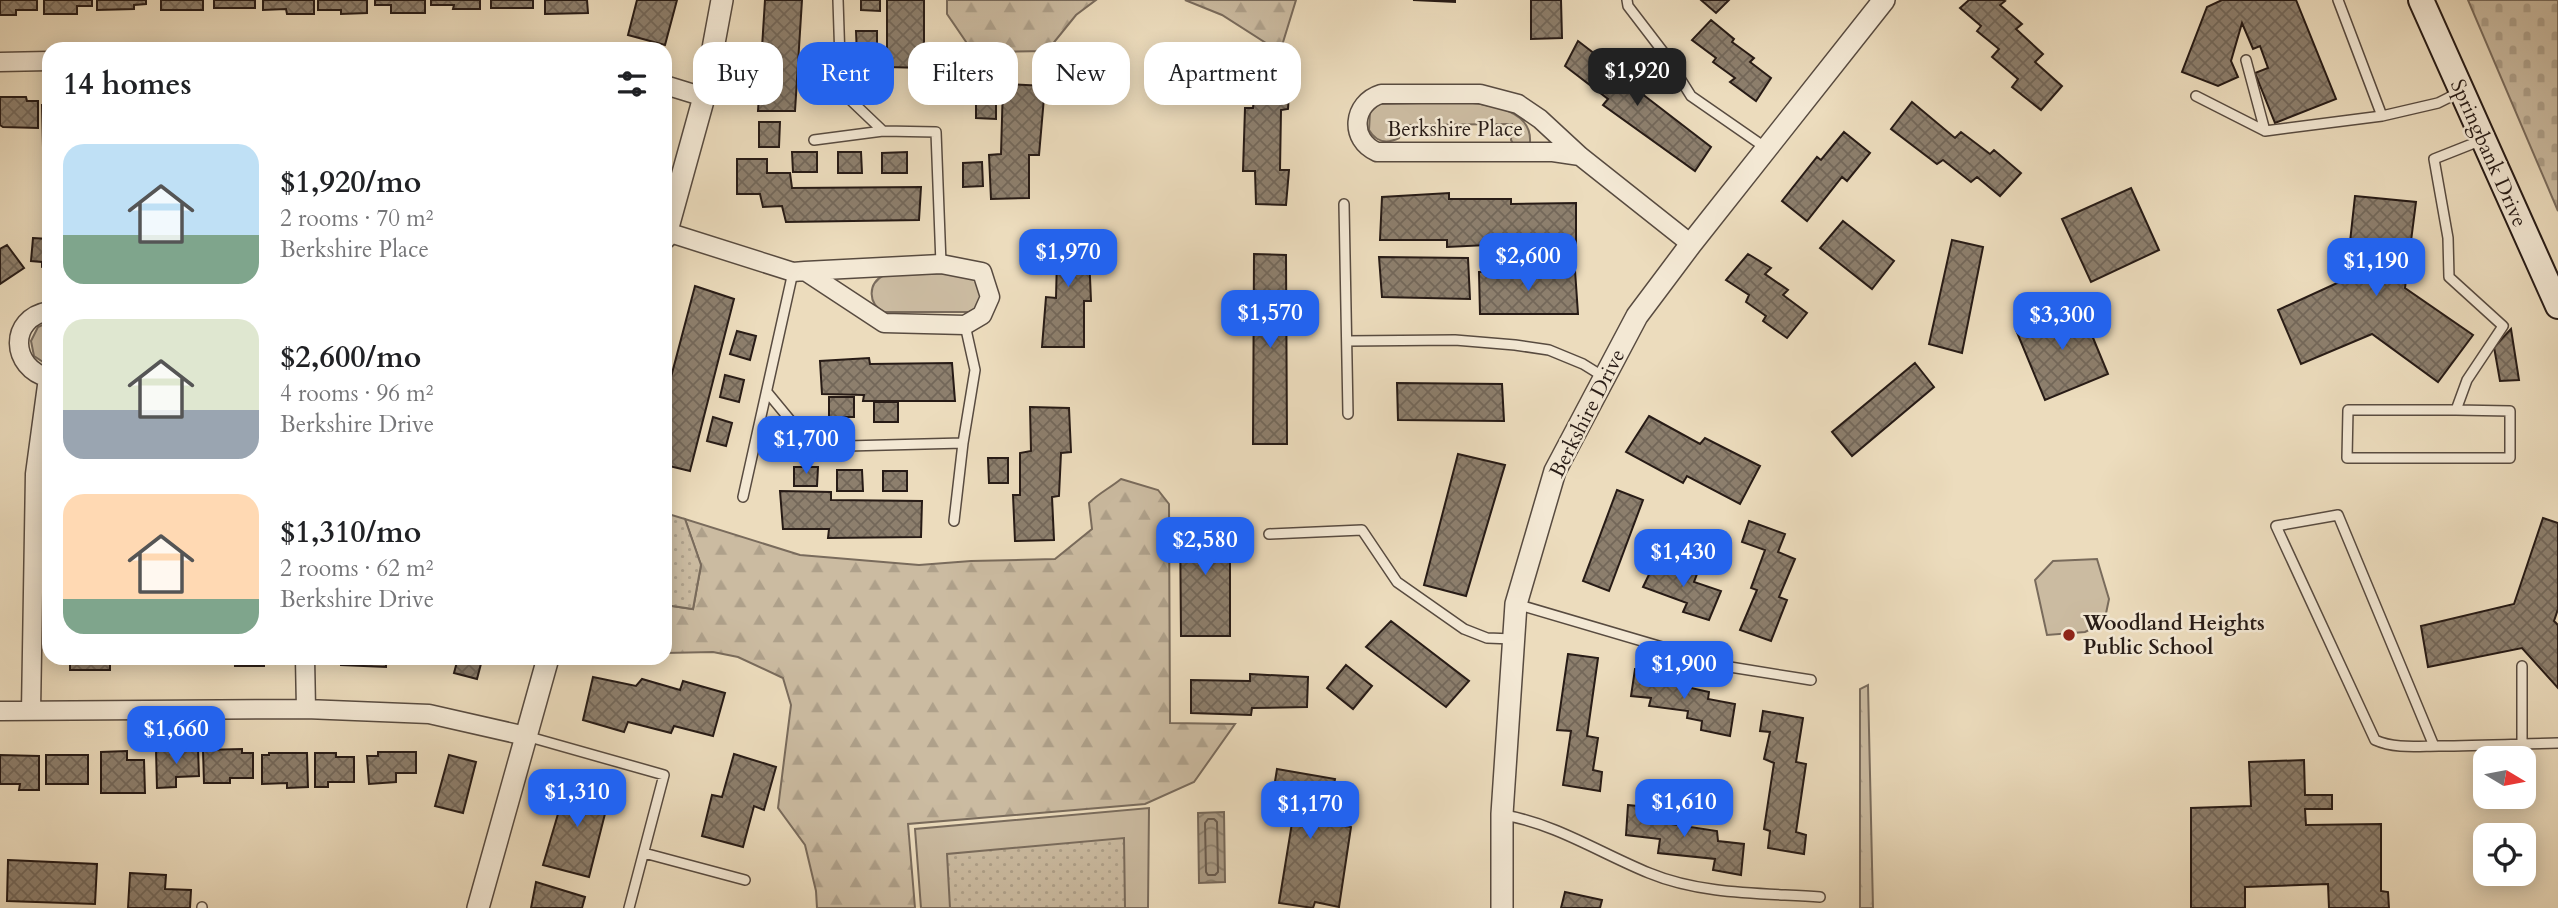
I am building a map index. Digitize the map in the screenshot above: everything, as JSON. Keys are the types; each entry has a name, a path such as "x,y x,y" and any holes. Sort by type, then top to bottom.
{"main road":[{"name":"Springbank Drive","path":"2421,0 2558,306"}],"street":[{"path":"714,42 722,0"},
{"name":"Berkshire Drive","path":"1502,908 1502,814 1516,604 1555,471 1637,316 1884,0"},
{"path":"0,62 42,61"},
{"path":"672,87 693,94"},
{"name":"Berkshire Place","path":"1580,156 1553,152 1377,152 1362,141 1357,116 1363,104 1371,97 1381,94 1490,95 1529,110 1580,156 1691,244"},
{"path":"672,213 702,105"},
{"path":"672,237 799,271 884,324 965,325 982,315 990,296 982,272 941,264 799,271"},
{"path":"42,314 32,318 24,326 19,348 28,368 42,376"},
{"path":"31,711 35,474 42,426"},
{"path":"304,665 306,709"},
{"path":"478,908 546,665"},
{"path":"0,711 306,709 429,714 526,736"}],"lane":[{"path":"838,0 841,91 883,131"},
{"path":"1627,0 1628,6 1664,53 1691,96 1767,149"},
{"path":"2338,0 2382,116"},
{"path":"2246,60 2265,131"},
{"path":"2196,96 2265,131 2382,116 2438,103 2461,91"},
{"path":"814,140 883,131 936,132 941,264"},
{"path":"2456,410 2467,380 2503,326 2449,277 2448,238 2434,159 2483,140"},
{"path":"1344,204 1348,414"},
{"path":"743,496 799,271"},
{"path":"954,520 975,370 965,325"},
{"path":"1347,341 1455,340 1515,345 1549,350 1583,364 1604,377"},
{"path":"767,392 800,432 847,446 963,443"},
{"path":"2348,410 2456,410 2510,411 2510,458 2347,458 2348,410"},
{"path":"2434,746 2338,515 2276,526 2375,740 2403,746 2434,746 2558,743"},
{"path":"1269,534 1362,530 1397,582 1464,629 1487,638 1513,639"},
{"path":"1516,604 1730,667 1811,680"},
{"path":"2522,666 2522,744"},
{"path":"526,736 664,775 629,908"},
{"path":"1502,814 1552,828 1650,874 1683,884 1717,890 1820,897"},
{"path":"644,853 745,880"}],"green space":[{"path":"947,0 1096,0 1076,15 1054,42 1032,42 1032,51 1018,51 1018,42 966,42 947,14"},
{"path":"1185,0 1296,0 1283,42 1264,42 1222,15"},
{"path":"2468,0 2558,0 2558,211"},
{"path":"1465,102 1497,107 1517,116 1529,131 1530,142 1514,145 1511,140 1512,124 1404,125 1399,138 1390,141 1378,139 1369,130 1370,112 1379,104"},
{"path":"961,273 978,280 983,296 976,309 969,312 884,312 872,299 875,283 884,275"},
{"path":"42,325 42,361 34,356 31,341 38,327"},
{"path":"1121,479 1158,490 1169,504 1170,723 1235,724 1194,782 1145,804 908,824 915,908 817,908 816,891 805,845 778,808 791,705 783,678 738,657 713,652 672,653 672,606 693,609 701,565 685,519 800,555 919,565 1055,559 1092,529 1089,503"},
{"path":"672,515 685,519 701,565 693,609 672,606"},
{"path":"2097,559 2109,599 2104,623 2085,632 2047,635 2035,580 2053,561"},
{"path":"1868,685 1873,908 1860,908 1860,689"},
{"path":"1149,808 1148,908 921,908 915,829"},
{"path":"1124,838 1125,908 950,908 947,854"}],"water":[{"path":"1224,812 1225,882 1199,883 1198,813"}],"building":[{"path":"0,0 37,0 37,10 16,10 16,15 0,15"},
{"path":"44,0 92,0 92,6 77,6 77,14 44,14"},
{"path":"97,0 146,0 146,4 134,5 134,9 97,10"},
{"path":"161,0 203,0 203,10 161,10"},
{"path":"214,0 255,0 255,8 214,8"},
{"path":"263,0 314,0 314,14 287,14 286,9 263,10"},
{"path":"318,0 367,0 367,13 341,14 341,10 318,10"},
{"path":"375,0 425,0 425,13 391,13 391,5 375,5"},
{"path":"431,0 480,0 480,9 453,9 454,5 431,5"},
{"path":"491,0 533,0 533,8 491,8"},
{"path":"545,0 587,0 588,13 545,14"},
{"path":"637,0 677,0 666,42 654,42 628,35"},
{"path":"765,0 802,0 799,42 797,42 795,111 758,111 758,105 783,105 783,42 762,42"},
{"path":"861,0 880,0 880,11 861,10"},
{"path":"887,0 924,0 924,42 908,42 908,68 894,67 894,42 887,42"},
{"path":"1413,0 1455,0 1455,2"},
{"path":"1531,0 1561,0 1562,38 1531,39"},
{"path":"1701,0 1729,0 1716,13"},
{"path":"1969,0 2005,1 2000,5 2022,24 2016,29 2043,54 2035,62 2062,86 2041,110 2012,87 2018,79 1992,57 1999,49 1977,31 1981,26 1960,8"},
{"path":"2222,0 2296,0 2336,99 2275,123 2255,73 2268,68 2260,46 2253,49 2242,23 2231,61 2238,77 2218,86 2182,72 2207,7"},
{"path":"1711,20 1734,39 1732,42 1754,58 1750,62 1771,78 1756,101 1730,82 1735,78 1713,62 1716,58 1692,40"},
{"path":"856,31 877,31 877,42 856,42"},
{"path":"1578,41 1711,147 1695,171 1603,105 1608,99 1565,66"},
{"path":"1018,85 1032,85 1032,105 1043,105 1039,155 1029,155 1029,198 991,199 989,155 1001,154 1002,105 1018,105"},
{"path":"0,97 26,97 27,101 38,101 38,128 0,125"},
{"path":"1912,102 1955,138 1961,132 1990,154 1994,150 2021,173 2000,196 1977,177 1971,182 1943,160 1937,164 1891,129"},
{"path":"976,105 996,105 996,119 976,118"},
{"path":"1253,105 1288,105 1288,109 1281,110 1280,170 1289,170 1286,205 1256,204 1255,171 1243,171 1245,108 1253,108"},
{"path":"759,122 780,122 779,147 759,147"},
{"path":"1844,132 1870,153 1847,181 1842,177 1807,221 1782,201 1817,157 1821,160"},
{"path":"792,152 817,152 817,172 793,172"},
{"path":"838,152 861,152 862,173 838,173"},
{"path":"907,152 907,173 882,173 882,153"},
{"path":"737,159 767,159 767,173 790,173 792,188 921,187 919,220 786,222 782,206 763,207 760,194 737,194"},
{"path":"982,162 983,186 963,187 963,163"},
{"path":"2131,188 2159,250 2091,282 2062,219"},
{"path":"1449,193 1449,199 1511,199 1511,204 1576,203 1576,249 1508,251 1508,244 1447,247 1447,240 1380,240 1382,197"},
{"path":"2355,196 2416,202 2405,288 2473,335 2438,382 2372,334 2301,364 2278,310 2346,279"},
{"path":"1843,221 1894,261 1872,289 1820,248"},
{"path":"1047,230 1088,230 1091,301 1084,301 1084,347 1042,347 1046,297 1056,298 1057,258 1047,257"},
{"path":"33,238 42,239 42,262 31,261"},
{"path":"1952,240 1983,247 1962,353 1929,344"},
{"path":"7,245 24,268 0,284 0,249"},
{"path":"1254,254 1286,255 1287,444 1253,444"},
{"path":"1748,254 1771,268 1765,274 1788,290 1783,295 1807,313 1787,338 1763,321 1766,316 1746,302 1749,295 1726,280"},
{"path":"1379,257 1468,258 1470,299 1382,297"},
{"path":"1575,270 1578,314 1480,314 1479,272"},
{"path":"695,286 734,299 690,471 672,467 672,373"},
{"path":"2079,304 2108,374 2045,400 2016,330"},
{"path":"2511,329 2519,380 2500,381 2494,347"},
{"path":"737,331 756,336 750,360 730,354"},
{"path":"869,358 870,364 952,363 955,401 863,401 864,395 822,394 820,361"},
{"path":"1915,363 1934,387 1852,456 1832,432"},
{"path":"725,375 744,380 739,402 720,397"},
{"path":"1397,383 1502,384 1504,421 1398,420"},
{"path":"829,397 854,397 854,417 829,417"},
{"path":"874,402 898,402 898,422 874,422"},
{"path":"1030,407 1069,408 1071,452 1061,453 1059,496 1052,497 1054,540 1015,541 1013,495 1020,495 1020,453 1031,451"},
{"path":"1649,416 1700,444 1705,438 1760,466 1740,504 1687,476 1683,483 1626,452"},
{"path":"713,417 732,423 726,446 707,441"},
{"path":"1458,454 1505,465 1466,596 1424,585"},
{"path":"988,458 1008,458 1008,483 989,483"},
{"path":"794,467 818,467 817,486 794,486"},
{"path":"837,470 862,470 863,491 837,491"},
{"path":"883,471 907,471 907,491 883,491"},
{"path":"1617,490 1643,500 1609,591 1583,581"},
{"path":"780,491 831,492 831,500 922,501 921,537 828,538 829,529 783,529"},
{"path":"1230,518 1230,636 1181,636 1180,519"},
{"path":"2543,518 2558,523 2558,609 2554,621 2558,625 2558,688 2522,648 2428,667 2421,626 2514,604"},
{"path":"1749,521 1785,534 1778,552 1795,559 1779,597 1787,600 1771,641 1740,630 1757,590 1751,588 1765,550 1742,542"},
{"path":"1656,560 1697,574 1694,582 1721,591 1709,620 1683,612 1687,603 1643,587"},
{"path":"1391,621 1469,681 1446,707 1366,647"},
{"path":"1568,654 1598,658 1587,736 1598,738 1593,770 1602,772 1600,791 1563,785 1571,731 1557,730"},
{"path":"70,665 110,665 110,670 70,670"},
{"path":"341,665 386,665 386,667"},
{"path":"456,665 481,665 477,679 454,673"},
{"path":"1346,665 1372,686 1353,709 1327,688"},
{"path":"1635,669 1658,672 1657,677 1692,681 1691,688 1709,692 1708,699 1735,704 1730,736 1701,730 1702,721 1687,718 1688,711 1649,706 1651,698 1631,696"},
{"path":"1250,674 1308,677 1307,707 1252,708 1251,715 1191,713 1191,680 1250,681"},
{"path":"593,677 636,686 642,679 680,690 683,681 725,693 713,736 674,726 671,733 628,722 624,732 583,720"},
{"path":"1763,711 1803,718 1796,762 1806,764 1796,832 1806,835 1804,854 1768,848 1770,831 1764,829 1774,763 1764,759 1770,732 1760,731"},
{"path":"198,748 199,776 176,777 176,787 157,788 156,750"},
{"path":"242,749 242,753 253,753 253,778 230,778 230,783 204,783 203,750"},
{"path":"127,751 127,760 144,760 145,793 101,793 101,752"},
{"path":"378,752 416,752 416,773 396,773 396,782 369,784 367,756 378,756"},
{"path":"307,753 308,787 287,788 287,783 262,784 262,755"},
{"path":"315,753 336,753 336,757 354,757 354,782 328,782 328,787 315,787"},
{"path":"734,754 776,767 764,810 754,806 743,847 702,836 712,795 722,797"},
{"path":"0,755 39,756 39,790 19,790 20,784 0,784"},
{"path":"46,755 88,755 88,784 46,784"},
{"path":"449,755 476,762 463,813 435,806"},
{"path":"2304,760 2305,795 2332,795 2332,809 2305,809 2306,825 2381,824 2381,891 2388,892 2389,908 2329,908 2328,884 2245,887 2245,908 2191,908 2191,808 2251,806 2249,762"},
{"path":"1277,769 1335,779 1332,795 1325,793 1321,823 1351,827 1339,907 1315,902 1313,908 1279,903 1292,823 1269,819"},
{"path":"568,780 610,794 589,877 543,865"},
{"path":"1628,805 1666,809 1664,823 1717,831 1718,841 1744,844 1741,875 1713,870 1715,859 1658,853 1660,839 1626,835"},
{"path":"8,860 97,864 95,904 7,901"},
{"path":"130,873 166,875 165,889 191,890 190,908 128,908"},
{"path":"536,882 585,897 582,908 531,908"},
{"path":"1565,892 1602,900 1600,908 1561,908"}],"place":[{"name":"Woodland Heights Public School","path":"2069,635"}]}
